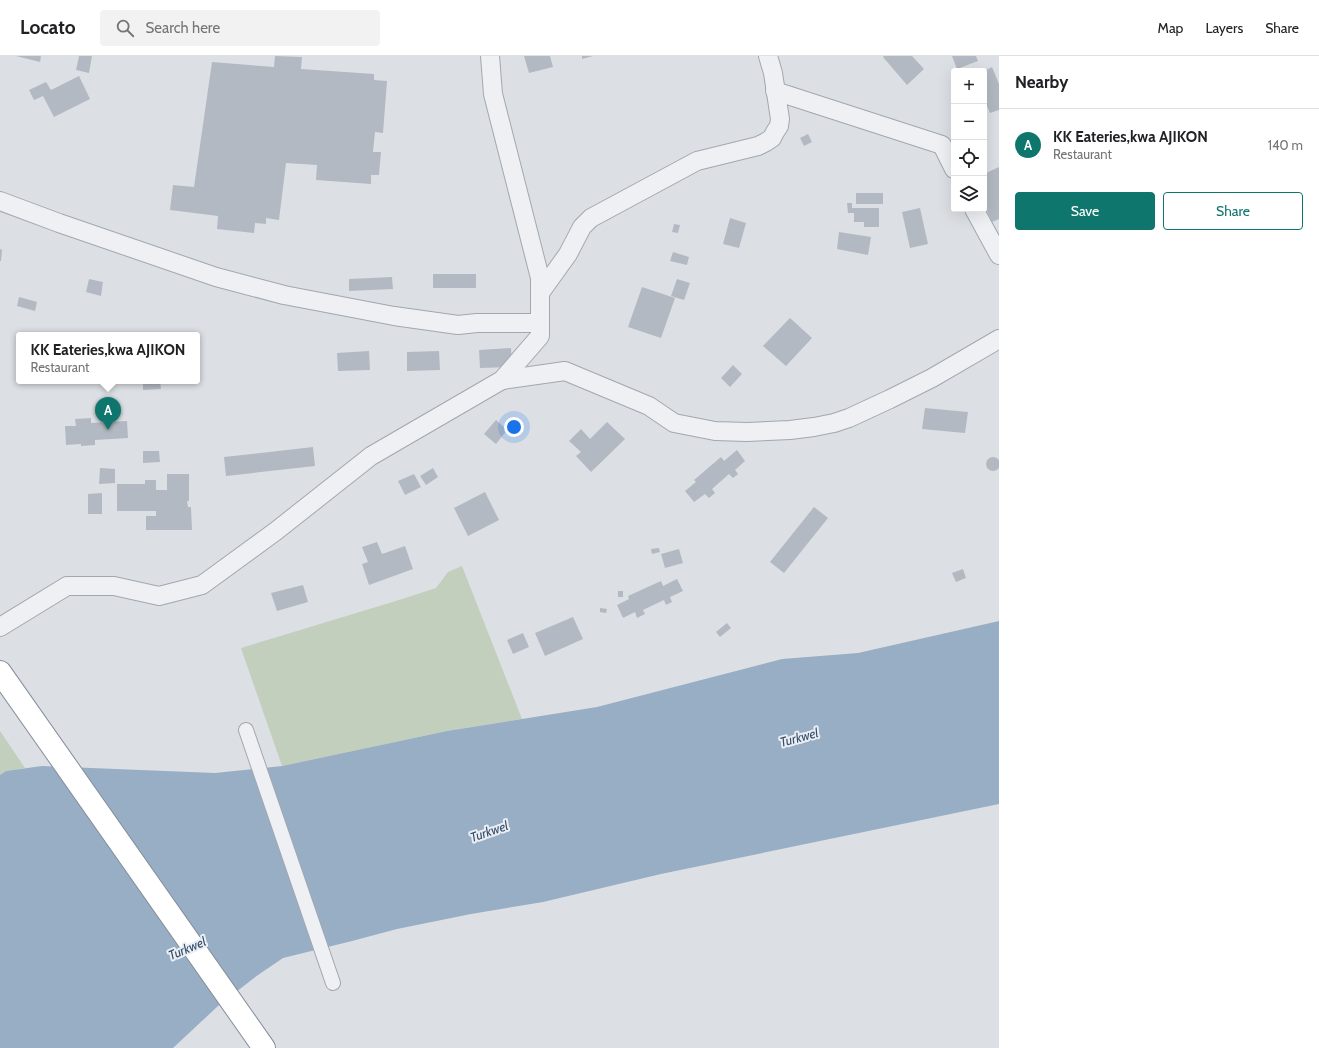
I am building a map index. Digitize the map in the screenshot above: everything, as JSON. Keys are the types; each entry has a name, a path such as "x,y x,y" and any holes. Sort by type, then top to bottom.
{"highway":[{"path":"0,672 260,1043"}],"street":[{"path":"0,627 67,586 114,586 159,596 202,585 276,531 371,456 502,380 540,336 540,278 493,94 490,56"},
{"path":"540,293 568,254 582,227 590,218 697,161 758,146 772,138 779,126 780,119 773,74 768,56"},
{"path":"776,91 942,144 951,163"},
{"path":"0,201 216,277 284,295 394,316 458,325 477,323 540,323"},
{"path":"976,212 999,255"},
{"path":"502,380 565,371 649,406 674,423 715,431 747,432 790,430 834,423 849,418 932,378 999,339"},
{"path":"246,730 334,983"}],"green space":[{"path":"462,566 522,719 447,731 282,766 241,648 436,588 448,572"},
{"path":"0,731 25,768 6,771 0,775"}],"water":[{"name":"Turkwel","path":"999,621 999,804 661,874 543,902 471,914 397,929 283,958 218,1006 173,1048 0,1048 0,775 6,771 42,766 215,773 282,766 447,731 597,707 782,659 858,653"}],"building":[{"path":"16,56 41,56 40,62"},
{"path":"79,56 92,56 89,73 76,70"},
{"path":"275,56 302,57 301,69 374,74 374,80 387,81 383,133 375,132 373,152 381,152 379,175 371,175 371,184 316,180 317,165 286,163 279,220 266,218 266,224 255,223 254,233 217,229 218,216 170,210 173,185 194,187 212,62 274,67"},
{"path":"524,56 550,56 553,67 529,73"},
{"path":"582,56 593,56 582,59"},
{"path":"912,56 924,69 907,85 883,57"},
{"path":"952,56 976,56 978,61 957,68"},
{"path":"992,67 999,84 999,110 990,113 987,106 987,70"},
{"path":"79,76 90,99 54,117 43,96 34,100 29,90 46,82 51,90"},
{"path":"808,134 812,142 804,146 800,138"},
{"path":"999,167 999,219 992,222 987,211 987,173"},
{"path":"856,193 883,193 883,204 856,204"},
{"path":"847,203 852,203 852,208 879,208 879,227 864,227 864,222 854,222 854,213 848,213"},
{"path":"920,208 928,244 910,248 902,212"},
{"path":"730,218 746,223 739,248 723,244"},
{"path":"674,224 680,225 678,233 672,232"},
{"path":"839,232 871,237 868,255 837,249"},
{"path":"0,249 2,250 1,261 0,261"},
{"path":"673,252 689,257 687,265 670,261"},
{"path":"433,274 476,274 476,288 433,288"},
{"path":"392,277 393,289 349,291 349,279"},
{"path":"89,279 103,282 101,296 86,292"},
{"path":"677,279 690,283 684,300 671,296"},
{"path":"642,287 675,298 661,338 628,327"},
{"path":"19,297 37,302 35,311 17,306"},
{"path":"790,318 812,338 786,366 763,346"},
{"path":"511,348 512,367 480,368 479,350"},
{"path":"369,351 370,370 338,371 337,353"},
{"path":"439,351 440,370 407,371 407,352"},
{"path":"733,365 742,374 730,387 721,378"},
{"path":"143,384 160,384 161,389 143,390"},
{"path":"925,408 968,412 965,433 922,429"},
{"path":"91,418 91,423 127,421 128,438 95,440 95,445 66,445 65,426 76,426 75,419"},
{"path":"496,420 507,430 496,444 484,434"},
{"path":"607,422 625,439 591,472 576,456 581,452 569,441 581,429 590,439"},
{"path":"313,447 315,466 226,476 224,457"},
{"path":"737,450 745,461 735,470 738,474 733,478 729,474 712,489 715,493 709,498 705,494 694,502 685,491 696,482 694,480 721,457 724,461"},
{"path":"143,451 159,451 160,462 143,463"},
{"path":"993,457 998,459 1000,464 998,469 993,471 988,469 986,464 988,459"},
{"path":"100,468 115,469 115,483 99,484"},
{"path":"433,468 438,477 426,485 420,476"},
{"path":"167,474 189,474 189,501 187,501 188,507 191,507 192,530 146,530 146,516 156,516 156,511 117,511 117,484 145,484 145,480 156,480 156,490 167,490"},
{"path":"414,474 421,487 405,495 398,481"},
{"path":"485,492 499,520 468,536 454,508"},
{"path":"102,493 102,514 88,514 88,494"},
{"path":"814,507 828,518 784,573 770,562"},
{"path":"377,542 382,554 405,546 413,569 369,585 362,564 368,562 362,547"},
{"path":"659,548 660,552 652,554 651,549"},
{"path":"679,549 683,563 665,568 661,554"},
{"path":"963,569 966,578 956,582 952,573"},
{"path":"677,579 683,591 670,597 672,602 666,605 664,600 643,610 645,614 637,618 635,612 623,618 617,605 629,599 628,596 661,581 663,586"},
{"path":"303,585 308,602 277,611 271,593"},
{"path":"618,591 623,591 623,597 618,597"},
{"path":"600,608 607,609 606,613 600,612"},
{"path":"573,617 583,639 545,656 535,633"},
{"path":"727,623 731,628 720,637 716,632"},
{"path":"523,633 529,647 513,654 507,640"}],"place":[{"name":"KK Eateries,kwa AJIKON","path":"108,430"}]}
